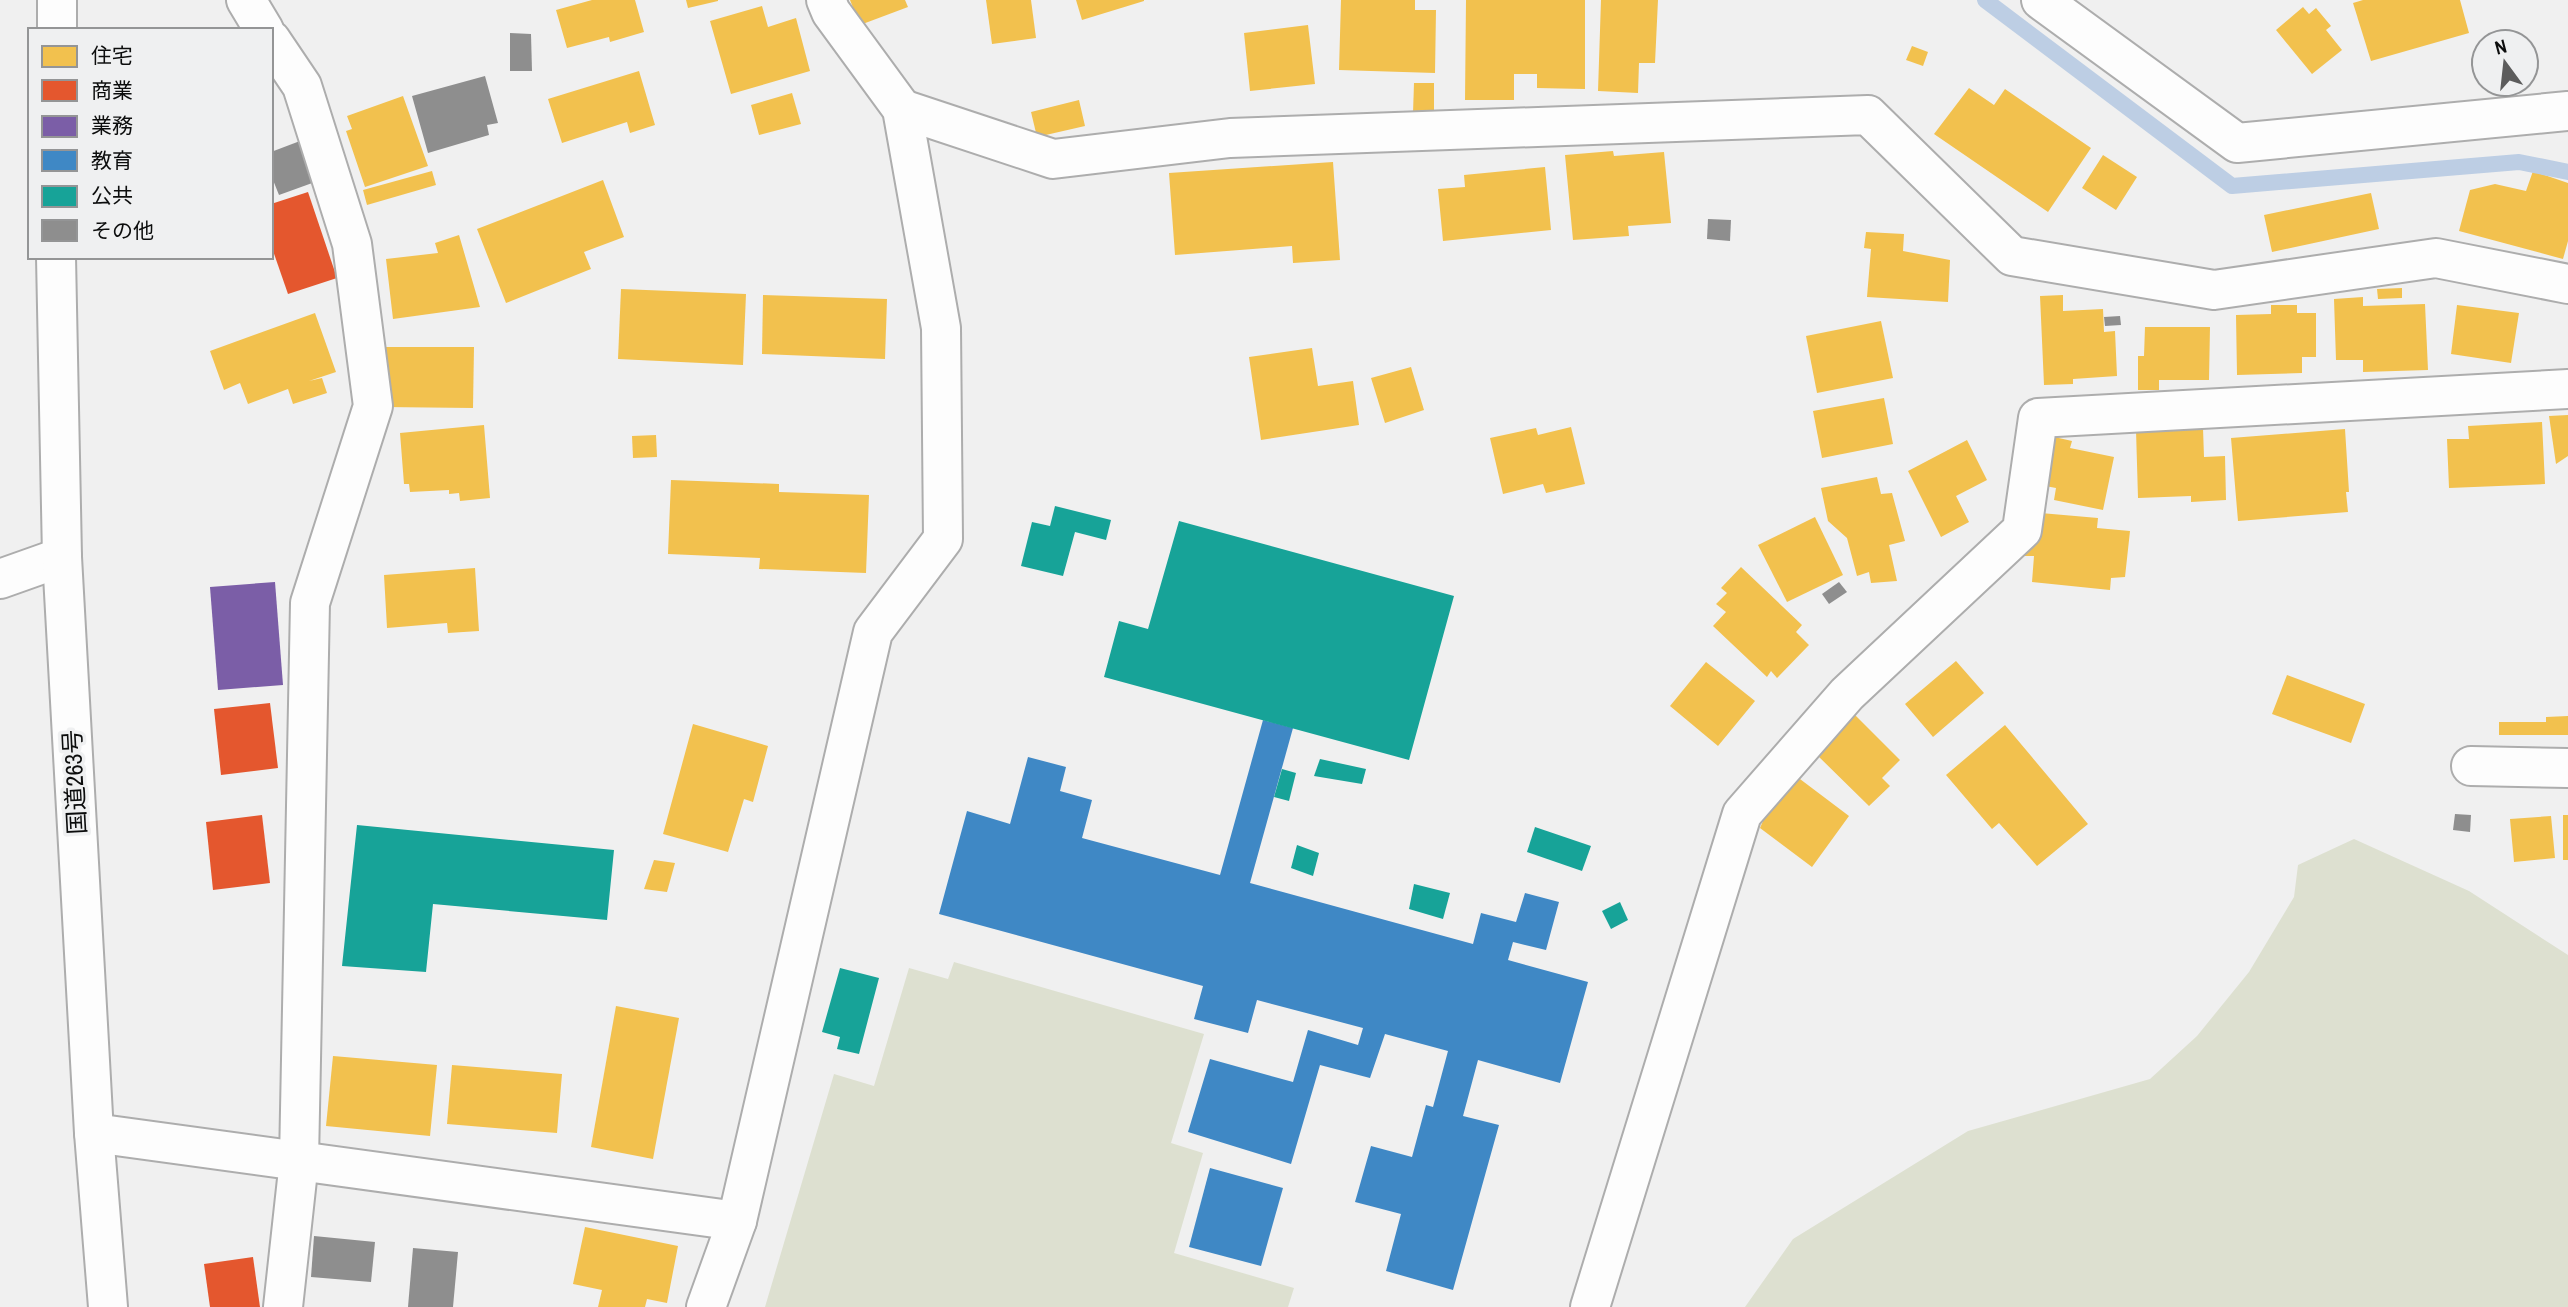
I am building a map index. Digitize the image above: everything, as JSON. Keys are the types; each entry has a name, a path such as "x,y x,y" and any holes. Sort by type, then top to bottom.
{"main road":[{"path":"57,0 57,28"},
{"path":"706,1307 737,1221 873,632 943,539 941,328 902,109 831,12 826,0"},
{"path":"2041,0 2238,142 2568,111"},
{"path":"273,43 302,86 352,244 373,406 310,603 299,1161 283,1307"},
{"path":"902,109 1053,159 1230,138 1868,115 2012,256 2214,290 2436,258 2568,284"},
{"name":"国道263号","path":"56,259 62,557 94,1133 108,1307"},
{"path":"1590,1307 1742,814 1847,694 2022,530 2038,418 2568,389"},
{"path":"0,579 62,557"},
{"path":"2471,766 2568,768"},
{"path":"94,1133 737,1221"}],"green space":[{"path":"2354,839 2469,891 2568,955 2568,1307 1745,1307 1793,1239 1968,1131 2150,1079 2197,1036 2249,972 2294,897 2298,865"},
{"path":"954,962 1204,1034 1171,1143 1203,1153 1174,1253 1294,1288 1288,1307 765,1307 834,1074 874,1086 909,968 948,979"}],"building: 住宅":[{"path":"592,0 635,0 644,32 610,42 609,37 567,48 556,10"},
{"path":"686,0 718,0 718,1 688,8"},
{"path":"850,0 905,0 908,7 860,25"},
{"path":"986,0 1031,0 1036,38 992,44"},
{"path":"1076,0 1144,0 1144,1 1082,20"},
{"path":"1341,0 1415,0 1415,10 1436,10 1435,73 1339,70"},
{"path":"1466,0 1585,0 1585,89 1537,88 1537,74 1514,74 1514,100 1465,100"},
{"path":"1601,0 1658,0 1655,63 1639,63 1638,93 1598,91"},
{"path":"2363,0 2460,0 2469,33 2371,61 2353,3"},
{"path":"762,6 768,27 796,18 810,71 731,94 710,21"},
{"path":"2303,7 2309,14 2316,8 2331,26 2326,30 2342,50 2312,74 2276,30"},
{"path":"1308,25 1315,84 1250,91 1244,33"},
{"path":"1912,46 1928,52 1923,66 1906,60"},
{"path":"639,71 655,125 630,133 627,122 562,143 548,99"},
{"path":"1414,83 1434,83 1434,114 1413,113"},
{"path":"1969,88 1994,105 2005,89 2091,148 2048,212 1934,134"},
{"path":"792,93 801,124 759,135 751,105"},
{"path":"403,96 428,166 365,187 346,131 352,129 347,116"},
{"path":"1079,100 1085,126 1037,137 1031,112"},
{"path":"1613,151 1614,156 1664,152 1671,223 1628,226 1629,236 1573,240 1565,155"},
{"path":"2103,155 2137,177 2116,210 2082,188"},
{"path":"1333,162 1340,260 1293,263 1292,246 1175,255 1169,173"},
{"path":"1545,167 1551,230 1443,241 1438,189 1465,187 1464,175"},
{"path":"432,171 436,185 367,205 363,190"},
{"path":"2533,171 2568,183 2568,241 2563,259 2459,231 2470,190 2495,184 2526,191"},
{"path":"603,180 624,237 584,252 591,269 506,303 477,229"},
{"path":"2371,193 2379,229 2272,252 2264,215"},
{"path":"1866,232 1904,234 1903,251 1950,260 1948,302 1867,297 1871,249 1864,248"},
{"path":"459,235 480,307 393,319 386,259 438,253 435,243"},
{"path":"2402,288 2402,298 2378,299 2377,289"},
{"path":"621,289 746,294 743,365 618,359"},
{"path":"763,295 887,299 885,359 762,354"},
{"path":"2063,295 2063,311 2103,309 2104,332 2115,331 2117,376 2073,379 2073,384 2044,385 2040,296"},
{"path":"2363,297 2363,306 2425,304 2428,370 2363,372 2363,360 2336,360 2334,299"},
{"path":"2271,305 2297,305 2297,313 2316,313 2316,357 2302,357 2302,373 2237,375 2236,315 2271,314"},
{"path":"2457,305 2519,313 2511,363 2451,354"},
{"path":"315,313 336,372 309,381 322,378 327,393 293,404 288,389 248,404 240,383 224,390 210,351"},
{"path":"1881,321 1893,378 1817,393 1806,336"},
{"path":"2145,327 2210,327 2209,380 2159,380 2159,390 2138,390 2138,356 2144,356"},
{"path":"384,347 474,347 473,408 383,407"},
{"path":"1312,348 1318,386 1353,381 1359,425 1261,440 1249,357"},
{"path":"1411,367 1424,410 1385,423 1371,378"},
{"path":"1884,398 1893,444 1822,458 1813,411"},
{"path":"2568,415 2568,456 2556,464 2549,416"},
{"path":"2542,422 2545,484 2449,488 2447,439 2469,439 2468,426"},
{"path":"484,425 490,498 460,501 459,493 449,494 449,490 410,492 409,484 404,484 400,433"},
{"path":"1571,427 1585,484 1546,493 1543,484 1503,494 1490,438 1536,428 1538,435"},
{"path":"2203,428 2204,457 2225,456 2226,500 2191,502 2191,496 2138,498 2136,430"},
{"path":"2345,429 2348,512 2238,521 2231,438"},
{"path":"656,435 657,457 633,458 632,436"},
{"path":"2050,436 2072,441 2070,448 2114,457 2103,510 2054,500 2056,488 2040,485"},
{"path":"1967,440 1987,480 1956,496 1969,522 1941,537 1908,471"},
{"path":"1877,477 1881,494 1892,493 1905,541 1889,545 1897,581 1871,583 1869,572 1857,576 1847,538 1828,521 1821,488"},
{"path":"671,480 779,484 779,492 869,495 866,573 759,569 760,558 668,554"},
{"path":"2028,512 2098,518 2097,528 2130,531 2125,577 2111,578 2110,590 2032,582 2034,556 2024,556"},
{"path":"1815,517 1843,575 1787,602 1758,545"},
{"path":"1741,567 1802,625 1796,632 1809,645 1777,678 1771,671 1767,677 1713,626 1726,612 1716,604 1727,593 1721,588"},
{"path":"475,568 479,631 448,633 447,623 387,628 384,575"},
{"path":"1956,661 1984,693 1933,737 1905,704"},
{"path":"1706,662 1755,701 1718,746 1670,706"},
{"path":"2287,675 2365,704 2351,743 2272,714"},
{"path":"1854,714 1900,760 1882,778 1890,786 1869,806 1815,753"},
{"path":"2568,716 2568,735 2499,735 2499,722 2546,722 2546,717"},
{"path":"693,724 768,746 753,802 744,799 728,852 663,834"},
{"path":"2005,725 2088,824 2037,866 1999,823 1992,829 1946,775"},
{"path":"1792,773 1849,816 1812,867 1760,828 1763,821 1757,815"},
{"path":"2563,815 2568,815 2568,860 2563,860"},
{"path":"2551,816 2555,858 2514,862 2510,819"},
{"path":"654,860 675,863 667,892 644,889"},
{"path":"616,1006 679,1018 653,1159 591,1147"},
{"path":"333,1056 437,1065 430,1136 326,1126"},
{"path":"452,1065 562,1074 557,1133 447,1124"},
{"path":"585,1227 678,1246 667,1303 647,1299 645,1307 598,1307 602,1290 573,1284"}],"building: 商業":[{"path":"308,192 337,278 288,294 273,251 273,203"},
{"path":"270,703 278,768 221,775 214,709"},
{"path":"262,815 270,883 213,890 206,822"},
{"path":"253,1257 260,1307 210,1307 204,1264"}],"building: 業務":[{"path":"275,582 283,685 218,690 210,587"}],"building: 教育":[{"path":"1263,720 1293,728 1250,883 1473,944 1481,913 1516,922 1525,893 1559,902 1546,950 1513,942 1508,960 1588,982 1560,1083 1478,1060 1463,1116 1499,1125 1453,1290 1386,1271 1401,1214 1355,1202 1371,1146 1412,1157 1426,1105 1433,1107 1448,1051 1385,1034 1370,1078 1320,1065 1291,1164 1188,1132 1210,1059 1293,1082 1308,1030 1358,1045 1363,1028 1257,1000 1248,1033 1194,1019 1203,986 939,914 967,811 1010,824 1028,757 1066,767 1060,791 1092,800 1082,838 1220,875"},
{"path":"1210,1168 1283,1188 1261,1266 1189,1247"}],"building: 公共":[{"path":"1055,506 1111,520 1106,540 1075,532 1063,576 1021,566 1032,522 1050,526"},
{"path":"1179,521 1454,596 1409,760 1104,677 1119,621 1148,629"},
{"path":"1320,759 1366,769 1362,784 1314,776"},
{"path":"1282,769 1296,773 1289,801 1274,797"},
{"path":"357,825 614,850 607,920 433,904 426,972 342,966"},
{"path":"1535,827 1591,846 1582,871 1527,852"},
{"path":"1297,845 1319,853 1313,876 1291,868"},
{"path":"1414,884 1450,893 1443,919 1409,909"},
{"path":"1620,902 1628,920 1611,929 1602,911"},
{"path":"840,968 879,978 859,1054 837,1049 840,1037 822,1032"}],"building: その他":[{"path":"510,33 531,34 532,71 510,71"},
{"path":"485,76 498,123 487,125 489,135 428,153 412,96"},
{"path":"300,141 315,182 279,195 273,180 273,151"},
{"path":"1708,219 1731,220 1730,241 1707,239"},
{"path":"2120,316 2121,325 2105,326 2104,317"},
{"path":"1839,582 1847,592 1829,604 1822,594"},
{"path":"2455,814 2471,815 2470,832 2453,830"},
{"path":"314,1236 375,1242 371,1282 311,1277"},
{"path":"413,1248 458,1252 453,1307 408,1307"}],"waterway":[{"path":"1985,0 2232,186 2519,162 2568,172"}]}
